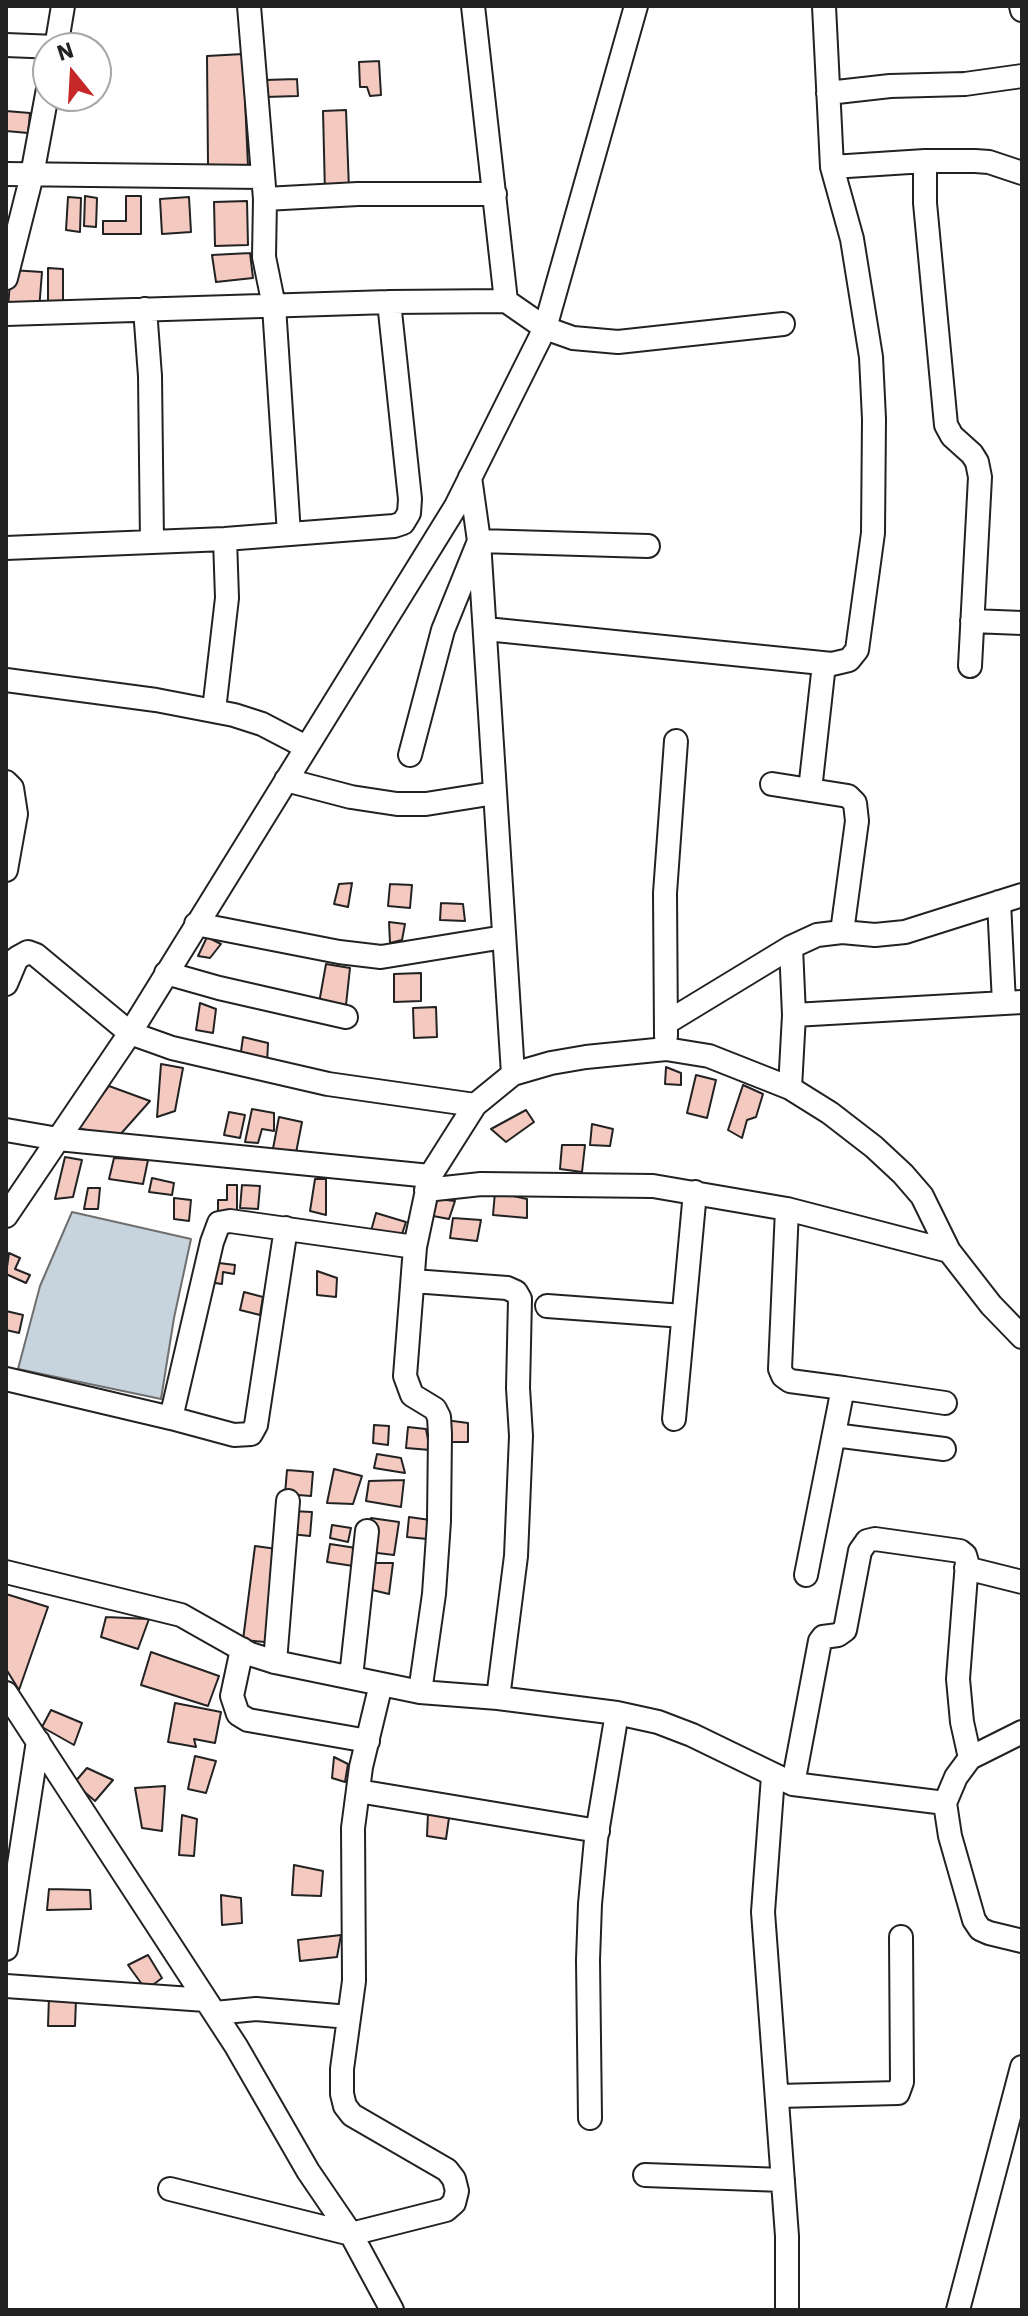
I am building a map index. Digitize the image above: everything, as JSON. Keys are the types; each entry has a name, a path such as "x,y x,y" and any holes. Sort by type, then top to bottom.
{"street":[{"path":"59,32 63,6"},
{"path":"249,6 263,188 264,257 274,306 289,534"},
{"path":"473,6 506,301"},
{"path":"6,1216 130,1033 456,506 545,328 636,6"},
{"path":"486,629 824,664 842,663 857,650 873,533 871,357 852,239 832,167 824,6"},
{"path":"6,45 32,46"},
{"path":"828,93 890,86 965,84 1022,76"},
{"path":"6,278 32,175 44,112"},
{"path":"832,167 925,161 989,162 1022,173"},
{"path":"925,161 925,203 946,425 952,436 972,454 980,477 970,666"},
{"path":"6,174 358,194 495,194"},
{"path":"6,314 506,301 545,328 573,338 618,342 783,324"},
{"path":"6,548 225,539 403,523 409,513 410,499 389,302"},
{"path":"145,309 150,376 152,542"},
{"path":"470,477 486,629 513,1074"},
{"path":"214,710 227,598 225,539"},
{"path":"479,541 648,546"},
{"path":"410,755 451,608 479,541"},
{"path":"972,621 1022,623"},
{"path":"810,790 824,664"},
{"path":"6,680 214,710 262,724 306,747"},
{"path":"666,1049 665,893 676,741"},
{"path":"286,780 361,799 397,804 426,804 495,793"},
{"path":"6,782 12,788 16,814 6,870"},
{"path":"772,784 848,796 855,803 857,809 842,932"},
{"path":"666,1023 791,947 817,935 905,932 1022,895"},
{"path":"794,1015 1013,1002 999,902"},
{"path":"196,924 339,952 381,957 504,937"},
{"path":"790,1088 794,1015 791,947"},
{"path":"6,984 21,954 36,955 130,1033 172,1048 328,1084 475,1105"},
{"path":"166,973 346,1017"},
{"path":"420,1692 434,1594 440,1434 435,1409 412,1395 405,1376 415,1247 428,1183 475,1105 513,1074 586,1057 666,1049 709,1056 790,1088 830,1113 903,1174 932,1212 949,1251 991,1305 1022,1337"},
{"path":"6,1130 58,1139 428,1183 624,1184 695,1192 787,1209 949,1251"},
{"path":"674,1419 695,1192"},
{"path":"787,1209 780,1369 783,1376 790,1381 945,1403"},
{"path":"171,1418 219,1223 230,1221 415,1247"},
{"path":"6,1379 243,1436 251,1434 256,1425 286,1228"},
{"path":"413,1281 507,1288 516,1292 520,1299 518,1398 521,1436 516,1556 498,1698"},
{"path":"547,1306 683,1316"},
{"path":"806,1575 843,1388"},
{"path":"834,1435 944,1449"},
{"path":"275,1662 288,1501"},
{"path":"351,1677 367,1531"},
{"path":"787,2310 787,2236 763,1912 783,1780 819,1644 823,1637 838,1635 845,1630 862,1547 867,1541 875,1539 960,1551 965,1555 958,1698 970,1758"},
{"path":"966,1568 1022,1582"},
{"path":"6,1572 181,1615 242,1649 275,1662 420,1692 617,1713 658,1722 692,1735 783,1780 945,1803"},
{"path":"242,1649 232,1696 238,1714 248,1720 368,1741"},
{"path":"170,2189 351,2234 446,2210 454,2203 457,2191 454,2179 447,2170 352,2115 345,2106 342,2094 342,2069 354,1981 353,1828 381,1684"},
{"path":"6,1693 210,2006 308,2171 351,2234 392,2310"},
{"path":"590,2118 590,1904 617,1713"},
{"path":"1022,1732 970,1758 956,1777 945,1803 950,1836 974,1920 980,1929 989,1933 1022,1941"},
{"path":"6,1949 38,1741"},
{"path":"358,1791 598,1831"},
{"path":"778,2096 898,2093 902,2082 901,1937"},
{"path":"6,1986 349,2017"},
{"path":"958,2310 1022,2067"},
{"path":"645,2175 783,2180"}],"shaded area":[{"path":"72,1212 191,1239 161,1399 18,1369 40,1286"}],"building":[{"path":"243,54 248,166 208,165 207,56"},
{"path":"379,61 381,95 370,96 367,87 360,87 359,62"},
{"path":"297,79 298,96 265,97 265,80"},
{"path":"346,110 349,189 325,193 323,111"},
{"path":"6,111 30,113 28,133 6,131"},
{"path":"85,196 97,198 96,227 84,226"},
{"path":"126,196 141,196 141,234 103,234 103,221 126,221"},
{"path":"68,197 81,198 80,232 66,230"},
{"path":"189,197 191,232 162,234 160,199"},
{"path":"247,201 248,245 215,246 214,202"},
{"path":"250,253 253,278 216,282 212,255"},
{"path":"48,268 63,269 63,306 48,306"},
{"path":"11,270 42,272 39,310 8,307"},
{"path":"352,883 348,907 334,904 339,884"},
{"path":"390,884 412,885 410,908 388,906"},
{"path":"441,903 463,904 465,921 440,920"},
{"path":"389,922 405,924 402,940 390,943"},
{"path":"207,937 221,944 210,958 198,956"},
{"path":"326,964 350,968 346,1005 319,1003"},
{"path":"421,973 421,1001 394,1002 394,974"},
{"path":"200,1003 216,1009 213,1033 196,1030"},
{"path":"436,1007 437,1037 414,1038 413,1008"},
{"path":"243,1037 268,1043 267,1064 240,1059"},
{"path":"161,1064 183,1068 175,1111 157,1117"},
{"path":"666,1067 681,1073 681,1085 665,1084"},
{"path":"696,1075 716,1080 707,1118 687,1113"},
{"path":"743,1085 763,1094 756,1117 747,1120 742,1138 728,1130"},
{"path":"109,1086 150,1101 118,1137 77,1128"},
{"path":"252,1109 274,1113 274,1131 262,1129 258,1143 245,1142"},
{"path":"526,1110 534,1122 506,1142 491,1129"},
{"path":"229,1112 245,1115 240,1138 224,1135"},
{"path":"279,1117 302,1122 295,1158 272,1154"},
{"path":"592,1124 613,1129 610,1146 590,1145"},
{"path":"562,1145 585,1145 582,1172 560,1169"},
{"path":"65,1157 82,1160 73,1197 55,1199"},
{"path":"114,1158 148,1160 143,1184 109,1179"},
{"path":"152,1178 174,1183 172,1195 149,1192"},
{"path":"315,1179 326,1179 326,1215 310,1211"},
{"path":"227,1185 237,1185 237,1214 218,1215 218,1200 227,1200"},
{"path":"242,1185 260,1186 258,1209 240,1208"},
{"path":"88,1188 100,1188 98,1209 84,1209"},
{"path":"495,1192 527,1199 527,1218 493,1215"},
{"path":"174,1198 191,1200 189,1221 174,1219"},
{"path":"437,1199 455,1201 449,1219 433,1216"},
{"path":"376,1213 406,1222 402,1234 371,1231"},
{"path":"453,1218 481,1220 477,1241 450,1238"},
{"path":"9,1253 20,1258 15,1269 30,1275 26,1283 6,1274"},
{"path":"211,1262 235,1265 234,1274 223,1272 222,1284 208,1282"},
{"path":"317,1271 337,1278 336,1297 317,1295"},
{"path":"244,1292 263,1297 260,1315 240,1310"},
{"path":"6,1311 23,1315 19,1333 6,1330"},
{"path":"445,1420 468,1423 468,1442 445,1442"},
{"path":"374,1425 389,1426 388,1445 373,1443"},
{"path":"408,1427 426,1429 430,1450 406,1448"},
{"path":"377,1454 401,1458 405,1473 374,1468"},
{"path":"334,1469 362,1476 353,1504 327,1503"},
{"path":"287,1470 313,1472 311,1496 285,1494"},
{"path":"404,1480 401,1507 366,1501 369,1481"},
{"path":"292,1511 312,1512 310,1536 290,1534"},
{"path":"409,1517 430,1520 427,1539 407,1537"},
{"path":"371,1518 399,1522 394,1555 369,1552"},
{"path":"332,1525 351,1528 348,1542 330,1538"},
{"path":"330,1544 356,1548 353,1566 327,1562"},
{"path":"255,1546 277,1549 265,1642 243,1640"},
{"path":"371,1563 393,1563 389,1594 368,1589"},
{"path":"6,1594 48,1607 19,1690 6,1669"},
{"path":"106,1617 149,1619 138,1649 101,1637"},
{"path":"151,1652 219,1676 208,1706 141,1685"},
{"path":"175,1703 221,1712 215,1743 194,1739 196,1747 168,1742"},
{"path":"51,1710 82,1723 74,1745 42,1727"},
{"path":"195,1756 216,1761 206,1793 188,1789"},
{"path":"334,1757 348,1764 345,1782 332,1778"},
{"path":"87,1768 113,1780 95,1801 74,1783"},
{"path":"165,1786 162,1831 142,1828 135,1788"},
{"path":"428,1813 449,1818 446,1839 427,1836"},
{"path":"182,1815 197,1819 194,1856 179,1855"},
{"path":"294,1865 323,1871 321,1896 292,1895"},
{"path":"49,1889 90,1890 91,1909 47,1910"},
{"path":"221,1895 241,1898 242,1923 222,1925"},
{"path":"341,1935 337,1957 300,1961 298,1940"},
{"path":"148,1955 162,1978 146,1990 128,1965"},
{"path":"49,1996 76,2000 75,2026 48,2026"}]}
